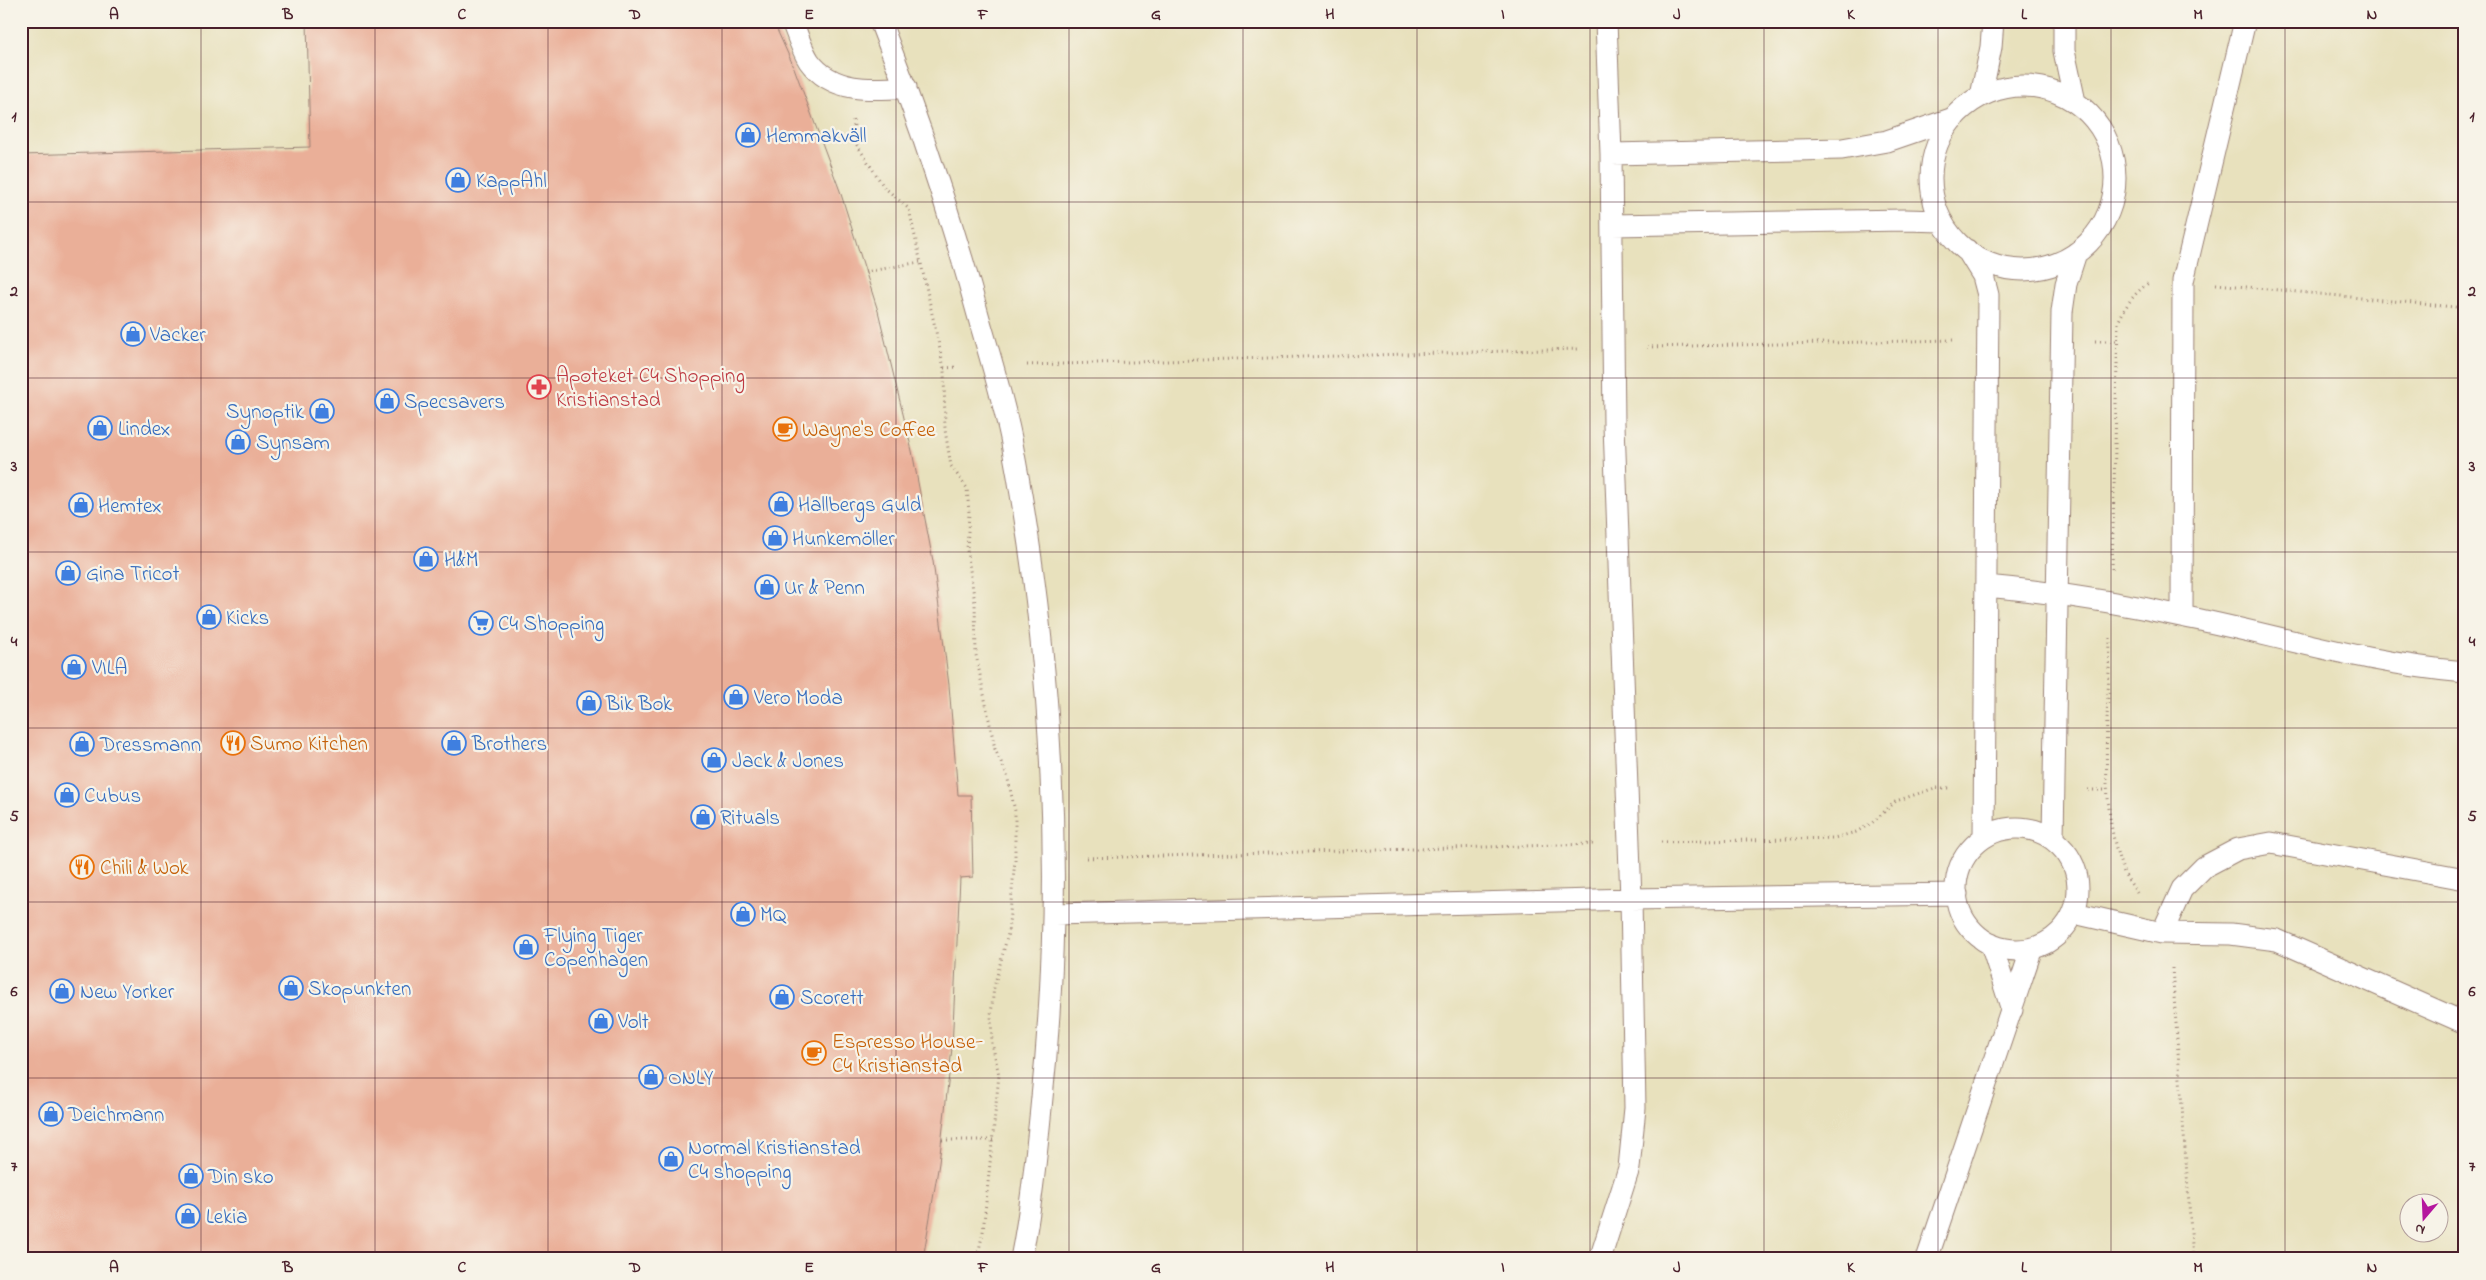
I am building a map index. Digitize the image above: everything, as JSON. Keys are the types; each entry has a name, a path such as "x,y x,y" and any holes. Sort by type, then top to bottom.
{"lane":[{"path":"792,21 809,60 825,76 847,86 871,90 906,87"},
{"path":"880,21 939,180 992,366 1010,437 1029,551 1043,660 1054,914 1050,1024 1034,1175 1021,1259"},
{"path":"1600,1259 1629,1168 1635,1108 1631,899 1613,348 1612,225 1606,21"},
{"path":"1981,96 1991,47 1993,21"},
{"path":"2064,21 2064,51 2075,102"},
{"path":"2182,616 2183,281 2245,21"},
{"path":"2038,87 2058,93 2075,102 2090,114 2102,130 2110,148 2115,167 2113,196 2103,224 2091,240 2076,253 2059,263 2040,268 2021,270 2002,268 1984,261 1967,250 1953,237 1942,221 1935,204 1932,168 1943,132 1966,106 1981,96 1999,89 2038,87"},
{"path":"1610,154 1842,149 1888,141 1954,118"},
{"path":"1612,225 1942,221"},
{"path":"1967,250 1983,276 1988,295 1984,837"},
{"path":"2052,838 2061,340 2065,293 2076,253"},
{"path":"1986,586 2057,593 2111,602 2413,668 2465,672"},
{"path":"2026,828 2052,838 2062,846 2074,866 2078,890 2074,912 2057,935 2032,948 2018,950 1991,944 1980,937 1964,918 1956,883 1962,862 1975,844 1997,831 2026,828"},
{"path":"2162,933 2182,889 2204,867 2238,849 2271,843 2465,880"},
{"path":"1054,914 1631,899 1957,894"},
{"path":"2074,912 2162,933 2230,934 2277,940 2465,1022"},
{"path":"1991,944 2012,1010"},
{"path":"1927,1259 2032,948"}],"path":[{"path":"847,86 857,145 884,187 908,209 944,368 946,439 952,466 967,488 969,512 967,550 975,603 976,655 996,749 1007,776 1015,811 1015,860 1008,934 994,986 991,1015 992,1043 999,1075 983,1232 977,1259"},
{"path":"866,272 920,262"},
{"path":"2111,602 2116,341 2118,323 2124,309 2136,293 2149,282 2183,281 2465,308"},
{"path":"944,368 1988,339"},
{"path":"2061,340 2116,341"},
{"path":"1015,860 1834,838 1856,832 1872,823 1896,801 1934,788 1984,789"},
{"path":"2053,790 2107,790"},
{"path":"942,1140 992,1140"}],"building":[{"name":"C4 Shopping","path":"307,21 773,21 793,65 840,191 878,311 912,451 933,561 949,685 958,795 971,795 973,877 960,878 952,1048 939,1163 923,1259 21,1259 21,155 310,147"}],"place":[{"name":"Hemmakväll","path":"748,135"},
{"name":"KappAhl","path":"458,180"},
{"name":"Vacker","path":"133,334"},
{"name":"Apoteket C4 Shopping Kristianstad","path":"539,387"},
{"name":"Specsavers","path":"387,401"},
{"name":"Synoptik","path":"322,411"},
{"name":"Lindex","path":"100,428"},
{"name":"Wayne's Coffee","path":"785,429"},
{"name":"Synsam","path":"238,442"},
{"name":"Hallbergs Guld","path":"781,504"},
{"name":"Hemtex","path":"81,505"},
{"name":"Hunkemöller","path":"775,538"},
{"name":"H&M","path":"426,559"},
{"name":"Gina Tricot","path":"68,573"},
{"name":"Ur & Penn","path":"767,587"},
{"name":"Kicks","path":"209,617"},
{"name":"C4 Shopping","path":"481,623"},
{"name":"VILA","path":"74,667"},
{"name":"Vero Moda","path":"736,697"},
{"name":"Bik Bok","path":"589,703"},
{"name":"Sumo Kitchen","path":"233,743"},
{"name":"Brothers","path":"454,743"},
{"name":"Dressmann","path":"82,744"},
{"name":"Jack & Jones","path":"714,760"},
{"name":"Cubus","path":"67,795"},
{"name":"Rituals","path":"703,817"},
{"name":"Chili & Wok","path":"82,867"},
{"name":"MQ","path":"743,914"},
{"name":"Flying Tiger Copenhagen","path":"526,947"},
{"name":"Skopunkten","path":"291,988"},
{"name":"New Yorker","path":"62,991"},
{"name":"Scorett","path":"782,997"},
{"name":"Volt","path":"601,1021"},
{"name":"Espresso House- C4 Kristianstad","path":"814,1053"},
{"name":"ONLY","path":"651,1077"},
{"name":"Deichmann","path":"51,1114"},
{"name":"Normal Kristianstad C4 shopping","path":"671,1159"},
{"name":"Din sko","path":"191,1176"},
{"name":"Lekia","path":"188,1216"}]}
